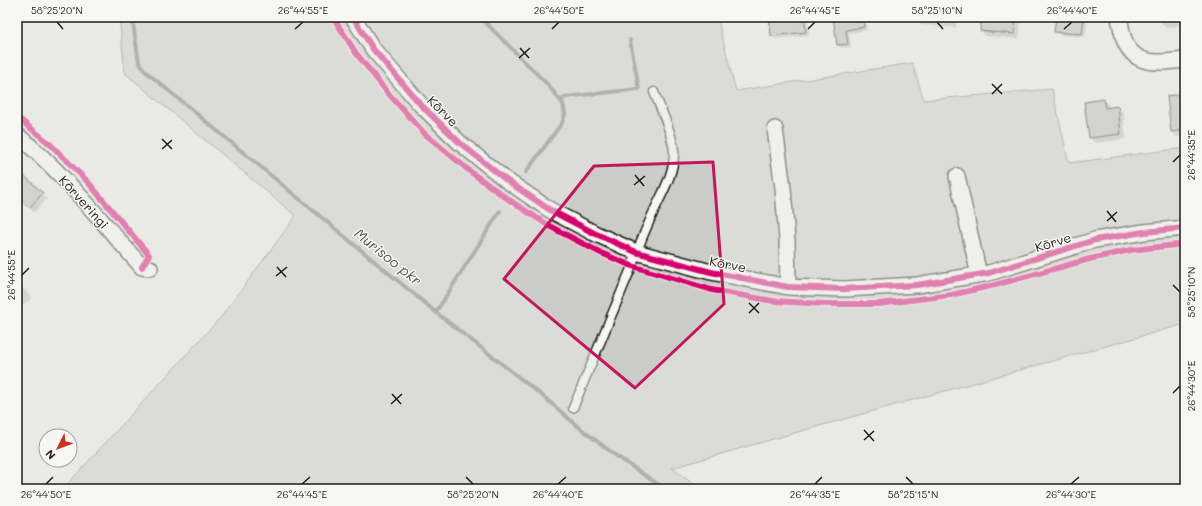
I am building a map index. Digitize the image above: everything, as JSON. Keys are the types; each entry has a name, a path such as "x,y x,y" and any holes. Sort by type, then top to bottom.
{"street":[{"name":"Kõrve","path":"352,17 373,49 421,105 460,143 506,180 550,210 594,233 636,252 710,272 788,287 844,289 917,285 989,273 1095,240 1144,232 1185,228"},
{"path":"1119,17 1126,44 1133,55 1144,61 1164,62 1185,60"},
{"path":"775,129 787,232 788,287"},
{"name":"Kõrveringi","path":"17,135 37,151 65,180 142,268 150,268"},
{"path":"957,176 979,275"}],"lane":[{"path":"573,408 632,266 636,252 668,181 673,165 674,150 654,92"}],"highlighted area":[{"path":"713,162 724,304 635,388 504,279 594,166"}],"shaded area":[{"path":"119,17 717,17 736,91 912,63 924,100 1052,89 1069,163 1185,148 1185,324 672,468 700,489 63,489 221,317 296,216 125,73"}],"building":[{"path":"769,17 804,17 806,32 771,36"},
{"path":"833,17 863,17 864,27 846,30 848,44 837,45"},
{"path":"981,17 1016,17 1014,34 980,31"},
{"path":"1056,17 1084,17 1082,34 1054,32"},
{"path":"1185,93 1185,130 1171,132 1167,96"},
{"path":"1104,99 1105,108 1118,106 1121,134 1089,138 1084,102"},
{"path":"17,169 43,193 29,208 17,197"}],"waterway":[{"name":"Murisoo pkr","path":"132,17 139,62 145,71 438,314 615,455 665,489"},
{"path":"480,17 548,85 563,104 565,114 562,123 526,172"},
{"path":"561,101 565,97 639,89 630,40"},
{"path":"436,312 500,211"}],"cycle path":[{"path":"333,17 356,53 387,92 425,134 472,173 512,202 551,227 601,253 632,266 712,290 773,301 825,304 879,304 951,295 995,285 1090,259 1131,250 1185,244"},
{"path":"353,17 373,49 421,105 460,143 506,180 550,210 594,233 636,252 711,272 788,287 844,289 917,285 989,273 1095,240 1144,232 1185,228"},
{"path":"17,117 50,144 88,182 149,255 142,267"}]}
